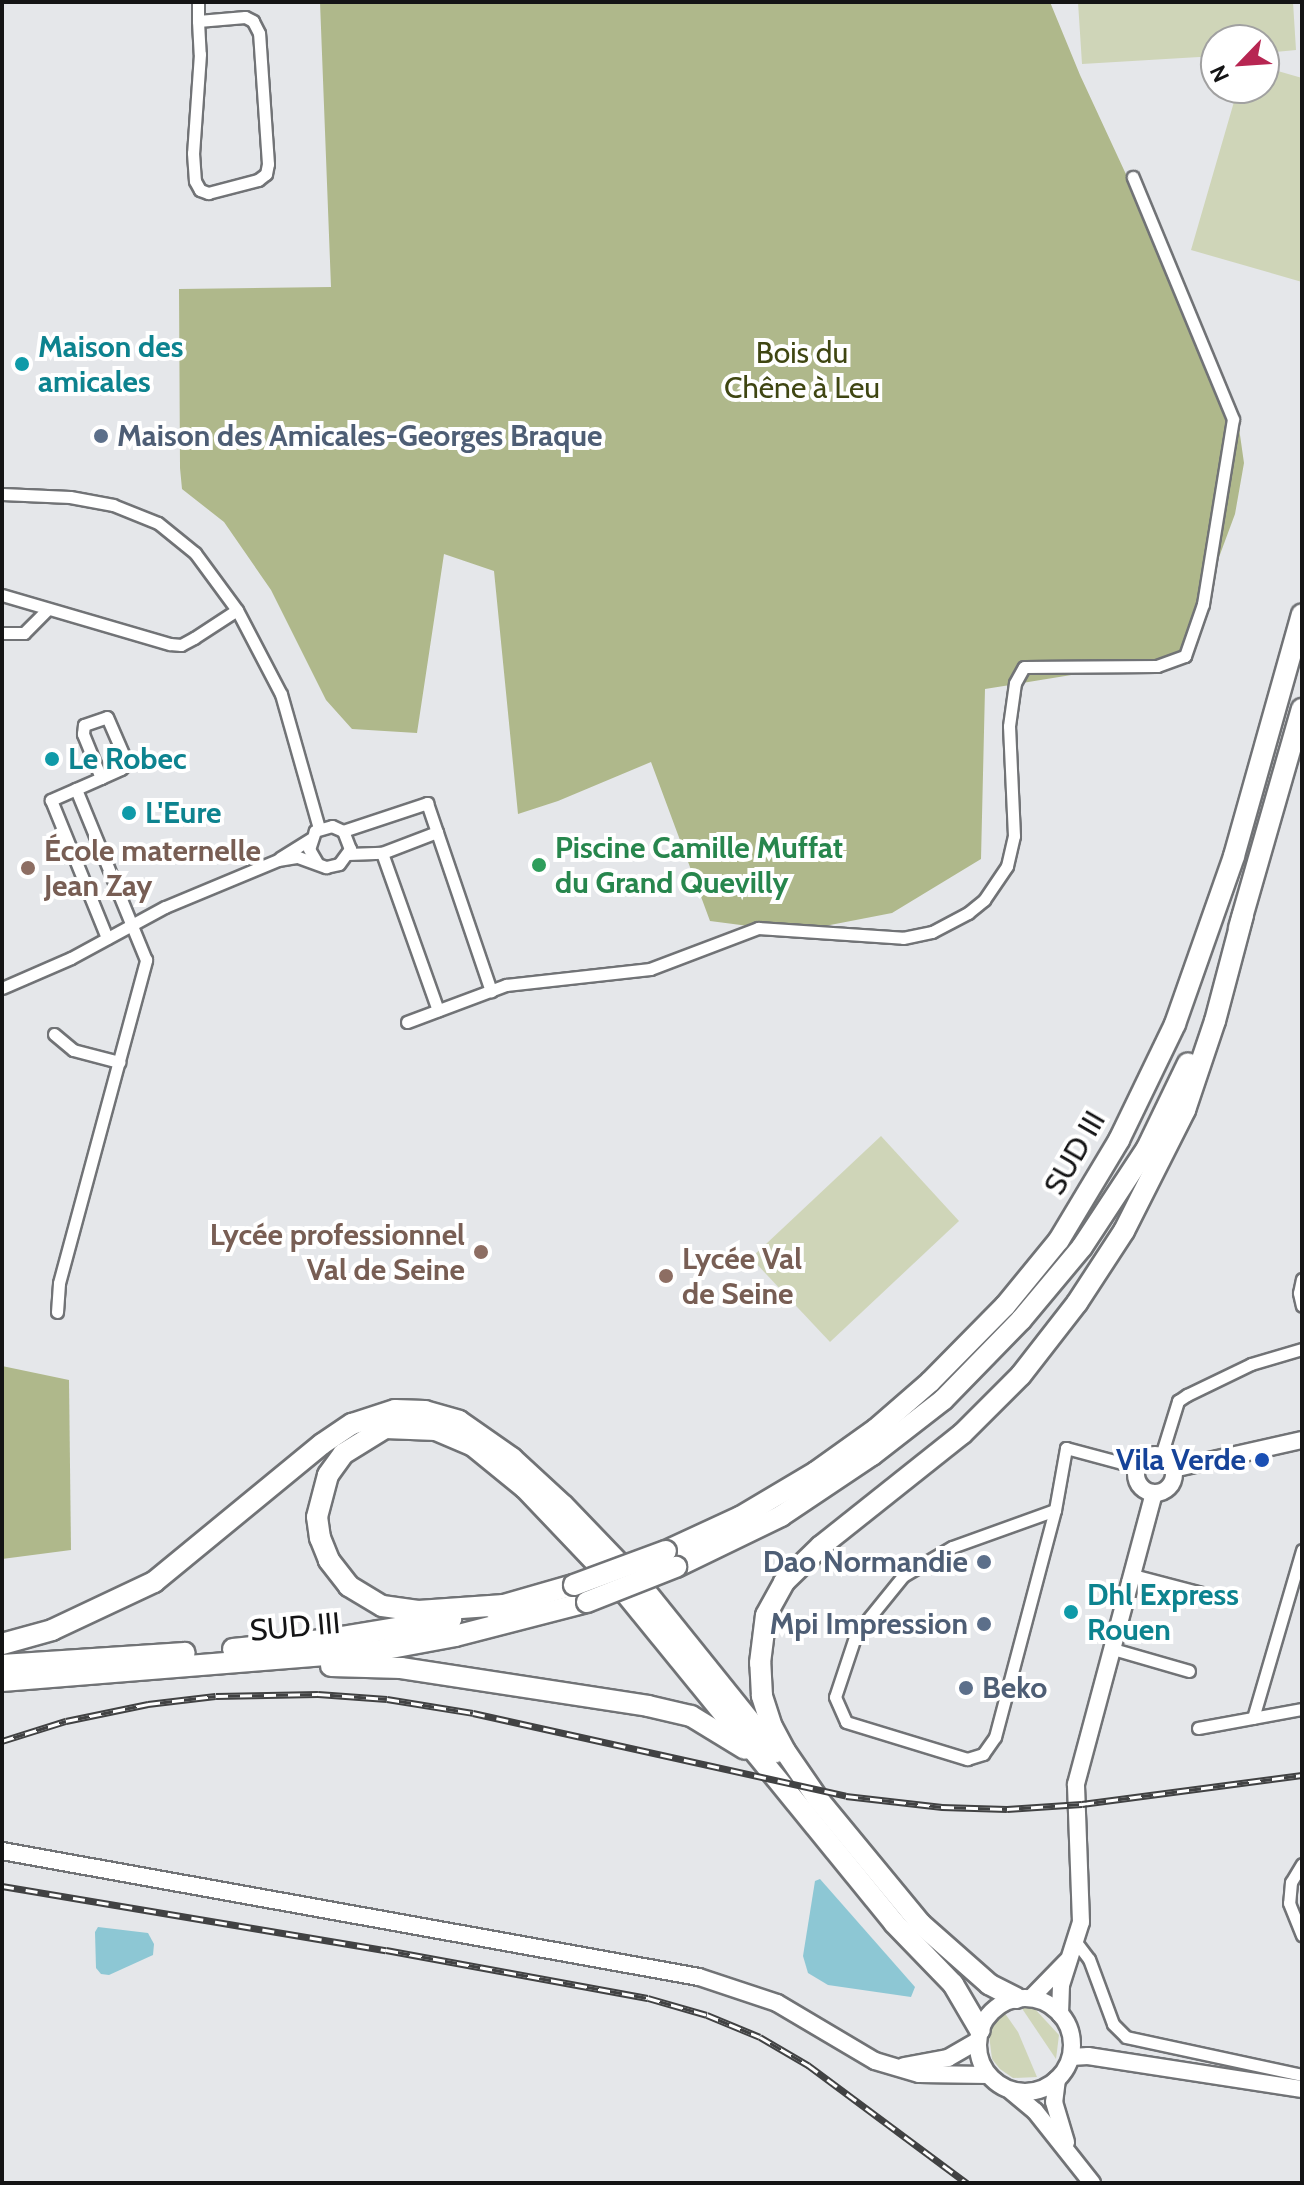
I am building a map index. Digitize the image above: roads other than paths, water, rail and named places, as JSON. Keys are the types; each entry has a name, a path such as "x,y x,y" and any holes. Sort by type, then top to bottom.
{"highway":[{"name":"SUD III","path":"671,1559 816,1472 876,1429 930,1382 1005,1306 1059,1240 1119,1140 1175,1024 1234,856 1302,614"},
{"name":"SUD III","path":"671,1559 781,1516 872,1455 943,1400 1021,1320 1082,1247 1147,1148 1203,1027 1243,915 1302,709"},
{"path":"1024,1998 989,1984 921,1924 818,1799 785,1751 772,1727 762,1696 760,1663 766,1615 784,1582 821,1546 962,1434 992,1405 1021,1375 1077,1303 1124,1231 1185,1110 1215,1021 1243,915"},
{"path":"2,1644 52,1630 154,1582 322,1444 352,1424 395,1410 425,1411 459,1421 512,1458 563,1505 643,1588 791,1773 818,1799"},
{"path":"504,1605 418,1611 382,1606 349,1586 329,1560 320,1538 317,1517 328,1475 343,1454 385,1428 408,1426 436,1430 472,1445 525,1488 600,1565 894,1923 953,1984 978,2035"},
{"path":"580,1593 671,1559"},
{"name":"SUD III","path":"2,1665 323,1640 443,1622 504,1605 580,1593"},
{"name":"SUD III","path":"2,1681 375,1651 455,1636 580,1593"},
{"path":"287,1658 309,1666 401,1668 648,1706 691,1716 739,1744 790,1794"}],"street":[{"path":"198,2 198,21 200,54 193,153 195,181 200,190 208,193 258,180 266,174 268,164 259,33 253,21 245,17 198,21"},
{"path":"407,1022 506,985 650,969 758,928 903,938 932,932 968,913 984,900 1007,866 1014,836 1009,726 1015,683 1024,667 1157,666 1185,656 1203,604 1233,419 1133,177"},
{"path":"2,494 97,502 158,523 195,553 237,610 281,694 319,828"},
{"path":"2,595 181,645 237,610"},
{"path":"2,633 24,633 48,609"},
{"path":"101,778 83,734 84,725 107,717 127,763 101,778 51,800 107,938"},
{"path":"57,1312 59,1283 146,960 76,789"},
{"path":"343,831 427,803 491,991"},
{"path":"2,988 131,925 278,860 310,839 319,828 332,826 343,831 350,842 348,854"},
{"path":"278,860 298,857 333,867 348,854 382,853 437,832"},
{"path":"310,839 310,854 317,863"},
{"path":"382,853 438,1010"},
{"path":"54,1034 73,1050 119,1062"},
{"path":"1302,1279 1299,1293 1302,1306"},
{"path":"1161,1456 1178,1401 1251,1364 1302,1349"},
{"path":"1173,1469 1302,1440"},
{"path":"1055,1510 952,1547 903,1576 856,1634 835,1697 846,1722 967,1759 983,1754 995,1737 1055,1510 1066,1448 1137,1467"},
{"path":"1137,1467 1145,1458 1161,1456"},
{"path":"1161,1456 1173,1469"},
{"path":"1137,1467 1140,1484 1154,1493"},
{"path":"1060,2014 1061,1985 1076,1942 1082,1906 1076,1784 1154,1493 1170,1485 1173,1469"},
{"path":"1253,1718 1302,1550"},
{"path":"1133,1575 1217,1597"},
{"path":"1113,1649 1189,1671"},
{"path":"1198,1728 1302,1709"},
{"path":"2,1851 717,1981 777,2003 819,2031 875,2061 919,2074 988,2075"},
{"path":"1302,1864 1291,1882 1289,1903 1302,1935"},
{"path":"1076,1942 1089,1959 1113,2024 1126,2037 1302,2075"},
{"path":"894,2067 948,2058 978,2035 993,2010 1024,1998 1068,1960"},
{"path":"1024,1998 1052,2006 1071,2034 1071,2057 1057,2079 1054,2102 1069,2151"},
{"path":"978,2035 981,2063 988,2075 1035,2111 1092,2183"},
{"path":"1071,2057 1302,2089"},
{"path":"1011,2091 1036,2091 1057,2079"}],"water":[{"path":"820,1879 915,1987 911,1997 828,1985 808,1973 803,1956 815,1881"},
{"path":"98,1927 148,1933 154,1944 153,1955 109,1975 101,1974 96,1968 95,1932"}],"railway":[{"path":"2,1741 66,1721 148,1704 216,1696 318,1694 387,1699 473,1713 846,1796 942,1807 1007,1809 1082,1804 1302,1775"},
{"path":"2,1886 386,1950 648,1998 707,2015 760,2037 808,2065 967,2183"}],"place":[{"name":"Maison des amicales","path":"22,364"},
{"name":"Maison des Amicales-Georges Braque","path":"101,436"},
{"name":"Le Robec","path":"52,759"},
{"name":"L'Eure","path":"129,813"},
{"name":"Piscine Camille Muffat du Grand Quevilly","path":"539,865"},
{"name":"École maternelle Jean Zay","path":"28,868"},
{"name":"Lycée professionnel Val de Seine","path":"481,1252"},
{"name":"Lycée Val de Seine","path":"666,1276"},
{"name":"Vila Verde","path":"1262,1460"},
{"name":"Dao Normandie","path":"984,1562"},
{"name":"Dhl Express Rouen","path":"1071,1612"},
{"name":"Mpi Impression","path":"984,1624"},
{"name":"Beko","path":"966,1688"}],"park label":[{"name":"Bois du Chêne à Leu","path":"802,370"}]}
